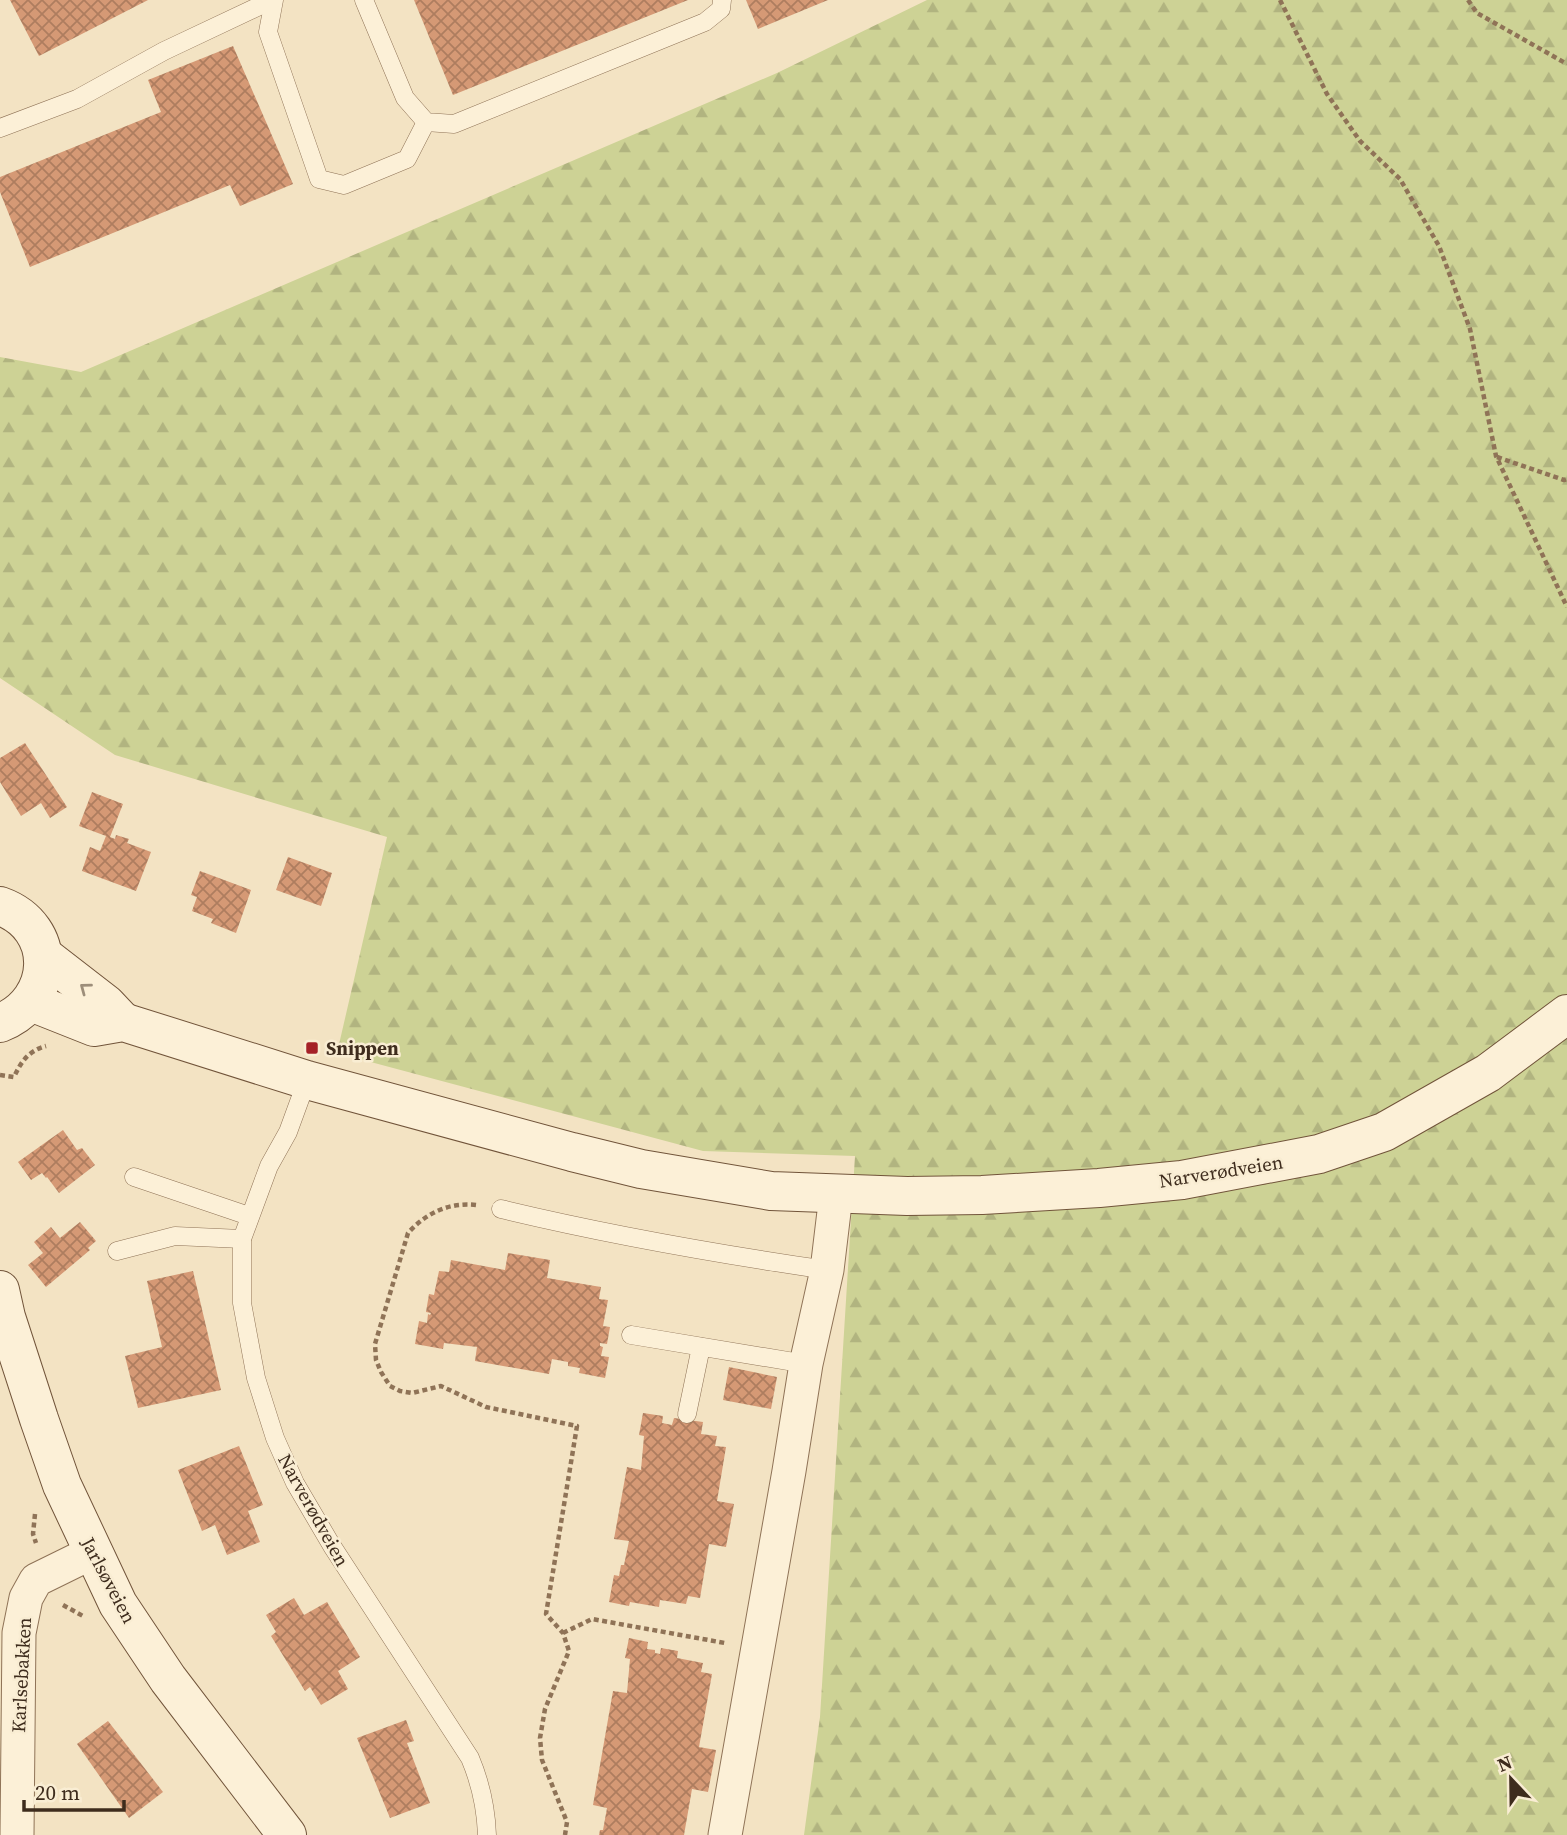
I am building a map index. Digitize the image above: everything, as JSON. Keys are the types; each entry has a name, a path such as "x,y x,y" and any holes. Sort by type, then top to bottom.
{"main road":[{"name":"Narverødveien","path":"0,906 12,910 27,922 38,938 44,956 42,981 8,1019"},
{"name":"Narverødveien","path":"44,956 106,1004 123,1022"},
{"name":"Narverødveien","path":"8,1019 94,1027 123,1022 307,1080 572,1153 641,1169 771,1191 836,1195 982,1195 1182,1180 1320,1154 1384,1132 1488,1073 1567,1014"},
{"name":"Jarlsøveien","path":"0,1290 38,1419 62,1485 118,1604 168,1679 287,1835"}],"street":[{"path":"725,1835 806,1364 827,1270 836,1195"},
{"name":"Karlsebakken","path":"17,1835 19,1633 26,1598 36,1580 93,1552"}],"lane":[{"path":"273,0 268,33 319,178 344,185 407,159 426,122"},
{"path":"0,128 77,99 164,51 273,0"},
{"path":"364,0 405,98 426,122 454,124 705,22 720,9 722,0"},
{"name":"Narverødveien","path":"307,1080 288,1132 269,1166 242,1239 242,1303 248,1341 275,1438 295,1483 332,1546 470,1758 480,1781 486,1810 487,1835"},
{"path":"134,1177 249,1216"},
{"path":"501,1209 583,1228 733,1256 827,1270"},
{"path":"117,1251 175,1236 242,1239"},
{"path":"631,1335 806,1364"},
{"path":"687,1414 701,1347"}],"path":[{"path":"1280,0 1327,94 1360,141 1400,179 1439,246 1470,329 1496,456 1567,607"},
{"path":"1468,0 1477,13 1567,64"},
{"path":"1496,456 1567,479"},
{"path":"501,1209 462,1204 438,1209 417,1222 408,1233 375,1344 376,1360 390,1385 400,1391 412,1393 441,1386 486,1407 577,1426 546,1614 563,1633 569,1651 545,1709 540,1738 542,1760 567,1822 565,1835"},
{"path":"563,1633 592,1619 757,1649"}],"green space":[{"path":"927,0 1567,0 1567,1835 804,1835 820,1717 855,1156 703,1151 337,1053 387,837 115,755 0,678 0,357 81,372 777,73"}],"building":[{"path":"10,0 148,0 39,56"},
{"path":"414,0 688,0 453,95"},
{"path":"746,0 828,0 758,29"},
{"path":"233,46 293,184 240,206 230,185 30,267 0,192 0,177 161,112 148,80"},
{"path":"25,743 67,807 50,818 41,803 21,816 0,782 0,758"},
{"path":"92,792 123,804 110,837 115,839 116,835 129,839 127,843 151,852 136,891 82,871 90,847 100,851 106,836 79,826"},
{"path":"288,857 332,873 321,906 276,890"},
{"path":"200,871 251,890 236,933 211,923 213,919 192,911 197,897 191,895"},
{"path":"63,1130 77,1150 82,1148 95,1165 59,1193 42,1173 31,1180 18,1162"},
{"path":"80,1222 96,1241 88,1248 90,1250 46,1287 28,1265 43,1253 34,1242 51,1227 60,1238"},
{"path":"508,1253 550,1260 547,1278 601,1287 599,1299 608,1300 603,1326 610,1327 607,1344 600,1343 603,1347 601,1356 609,1357 605,1378 579,1373 580,1368 552,1359 549,1374 475,1361 477,1347 444,1343 443,1349 415,1344 419,1321 427,1323 428,1314 431,1313 426,1312 429,1294 434,1295 439,1271 449,1272 451,1260 505,1270"},
{"path":"193,1271 221,1390 138,1408 125,1356 162,1347 147,1281"},
{"path":"729,1367 777,1377 771,1409 723,1400"},
{"path":"643,1413 663,1416 662,1423 672,1425 674,1418 703,1422 701,1434 717,1436 715,1446 726,1447 717,1501 734,1504 726,1547 709,1544 700,1598 688,1596 686,1604 660,1600 659,1607 609,1602 614,1575 619,1576 621,1565 624,1565 629,1541 614,1539 627,1467 641,1470 644,1436 639,1435"},
{"path":"239,1446 263,1505 248,1511 260,1542 227,1555 215,1525 202,1531 178,1470"},
{"path":"294,1598 304,1615 327,1602 360,1657 338,1671 348,1689 321,1705 310,1687 305,1691 271,1636 276,1632 266,1615"},
{"path":"629,1638 648,1642 647,1649 655,1650 655,1653 660,1654 661,1648 678,1651 677,1658 703,1663 701,1672 712,1674 699,1747 716,1750 708,1792 692,1789 684,1835 599,1835 600,1830 603,1830 607,1808 593,1805 613,1691 627,1693 630,1659 625,1658"},
{"path":"406,1720 414,1741 407,1743 430,1803 390,1818 357,1738"},
{"path":"108,1721 163,1792 129,1818 77,1744"}],"place":[{"name":"Snippen","path":"312,1048"}]}
